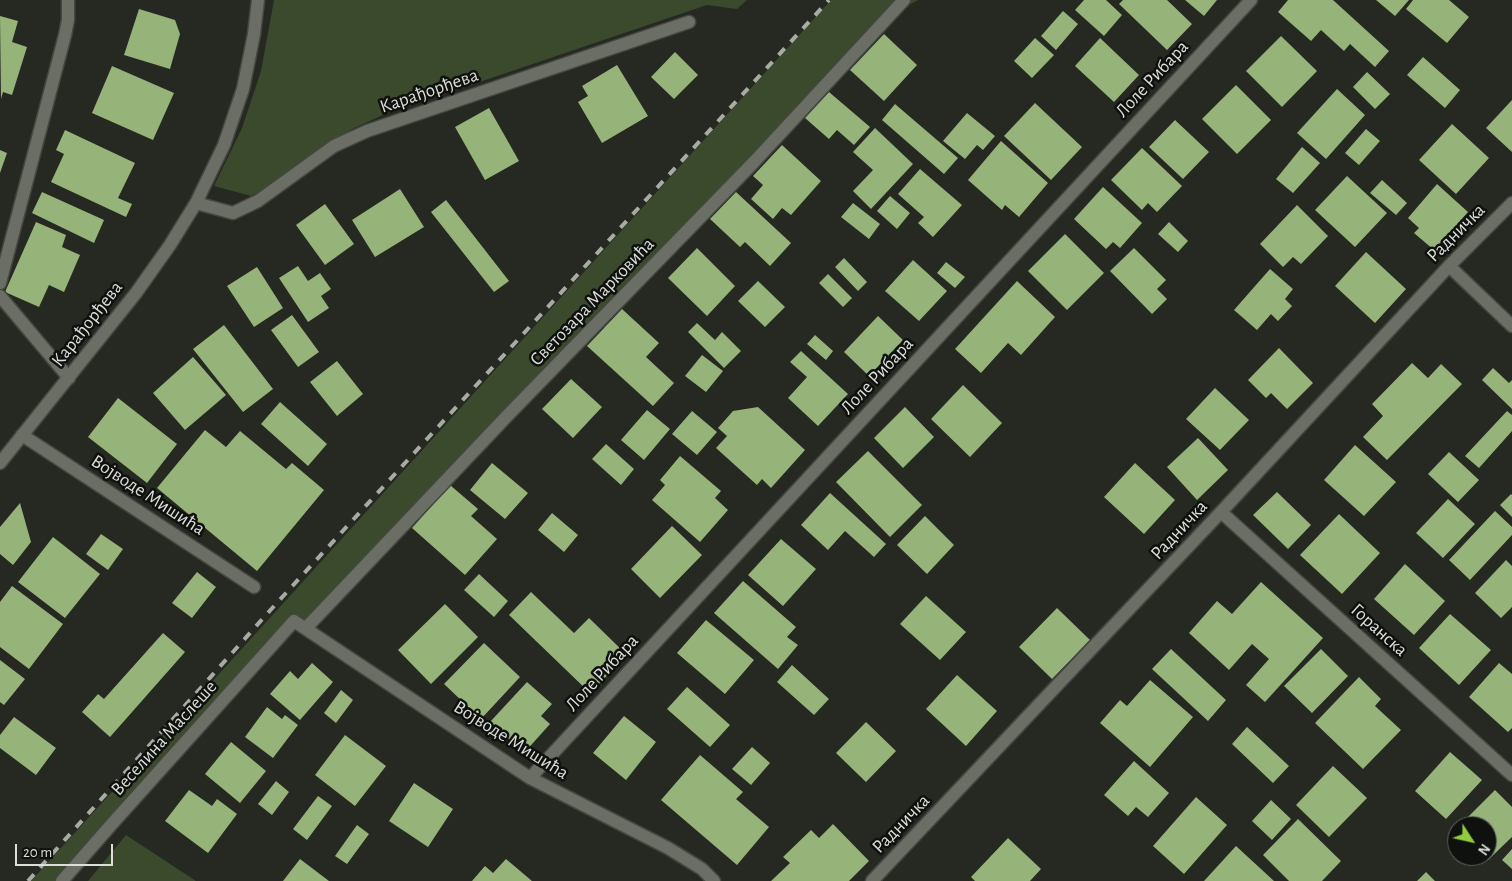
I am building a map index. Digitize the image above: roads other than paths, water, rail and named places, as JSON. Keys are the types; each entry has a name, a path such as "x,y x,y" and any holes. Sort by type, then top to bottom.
{"street":[{"path":"0,283 65,35 68,20 68,0"},
{"name":"Карађорђева","path":"0,463 136,293 170,245 196,203 224,145 243,89 254,34 258,0"},
{"name":"Светозара Марковића","path":"306,628 754,162 904,0"},
{"name":"Лоле Рибара","path":"530,778 1252,0"},
{"name":"Карађорђева","path":"196,203 233,213 258,201 334,146 367,131 689,22"},
{"name":"Радничка","path":"872,881 1221,512 1449,266 1512,203"},
{"path":"1449,266 1512,326"},
{"path":"0,296 69,378"},
{"name":"Војводе Мишића","path":"22,435 254,587"},
{"name":"Горанска","path":"1221,512 1512,775"},
{"name":"Војводе Мишића","path":"294,621 530,778 668,848 702,869 714,881"},
{"name":"Веселина Маслеше","path":"62,881 294,621"}],"railway":[{"path":"28,881 275,605 829,0"}]}
